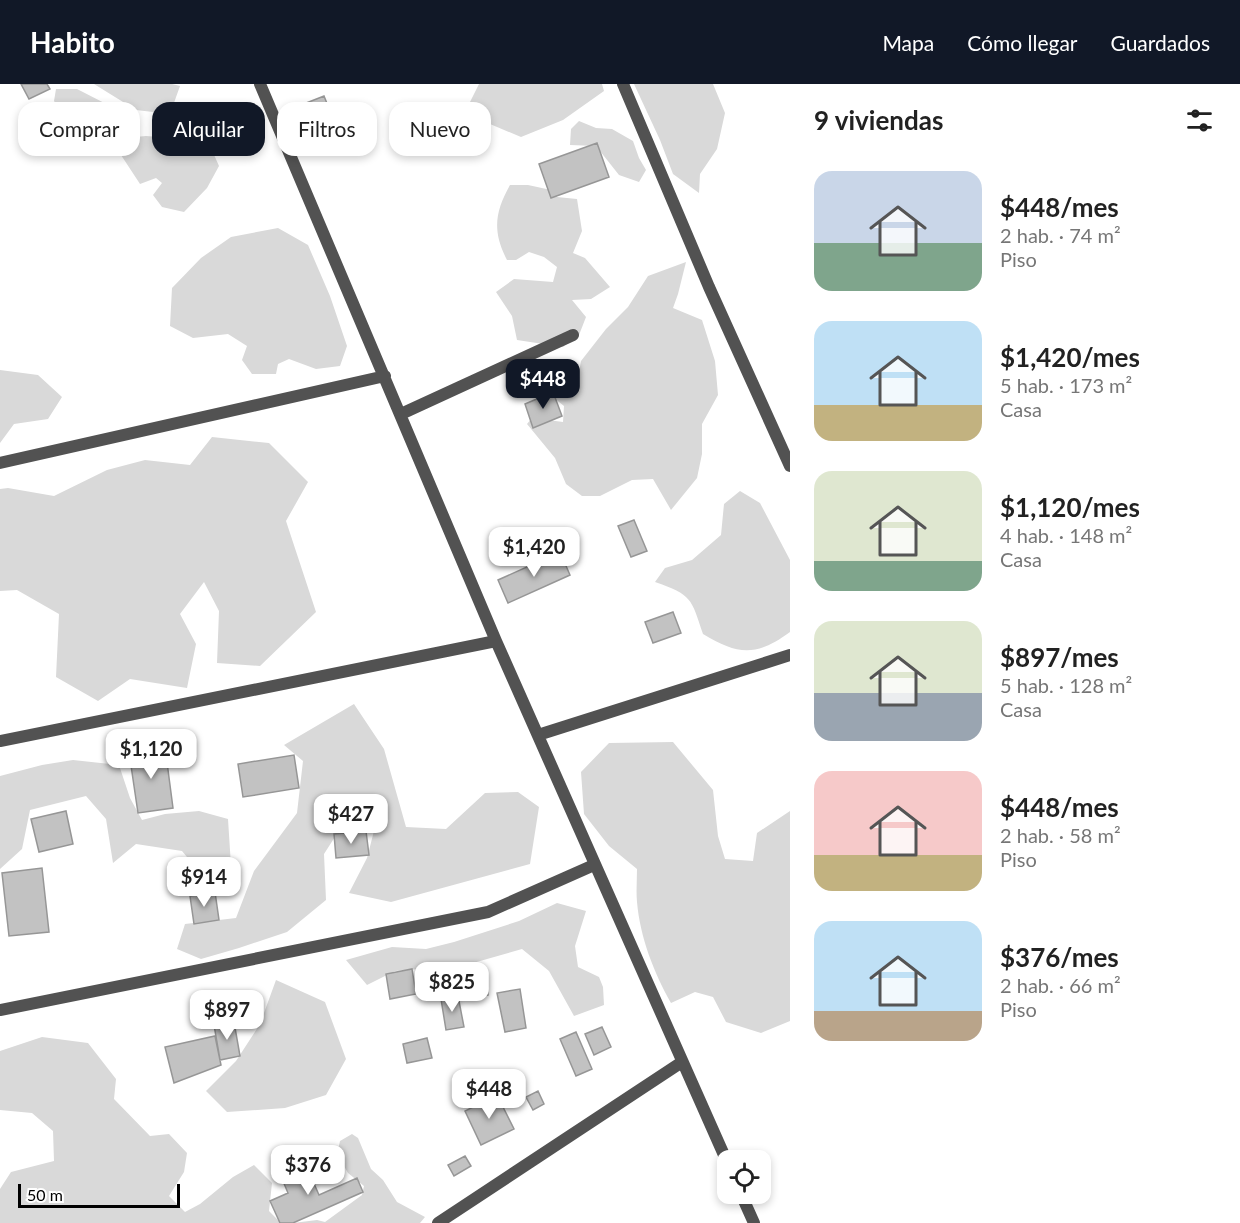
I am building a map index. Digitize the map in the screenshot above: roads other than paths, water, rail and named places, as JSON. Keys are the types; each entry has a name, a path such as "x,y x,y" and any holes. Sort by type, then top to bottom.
{"street":[{"path":"262,84 496,641 722,1150"},
{"path":"623,84 709,287 790,466"},
{"path":"401,414 573,335"},
{"path":"0,463 385,376"},
{"path":"0,741 496,641"},
{"path":"538,735 790,655"},
{"path":"0,1010 488,912 594,865"},
{"path":"438,1223 682,1062"},
{"path":"745,1204 754,1223"}]}
